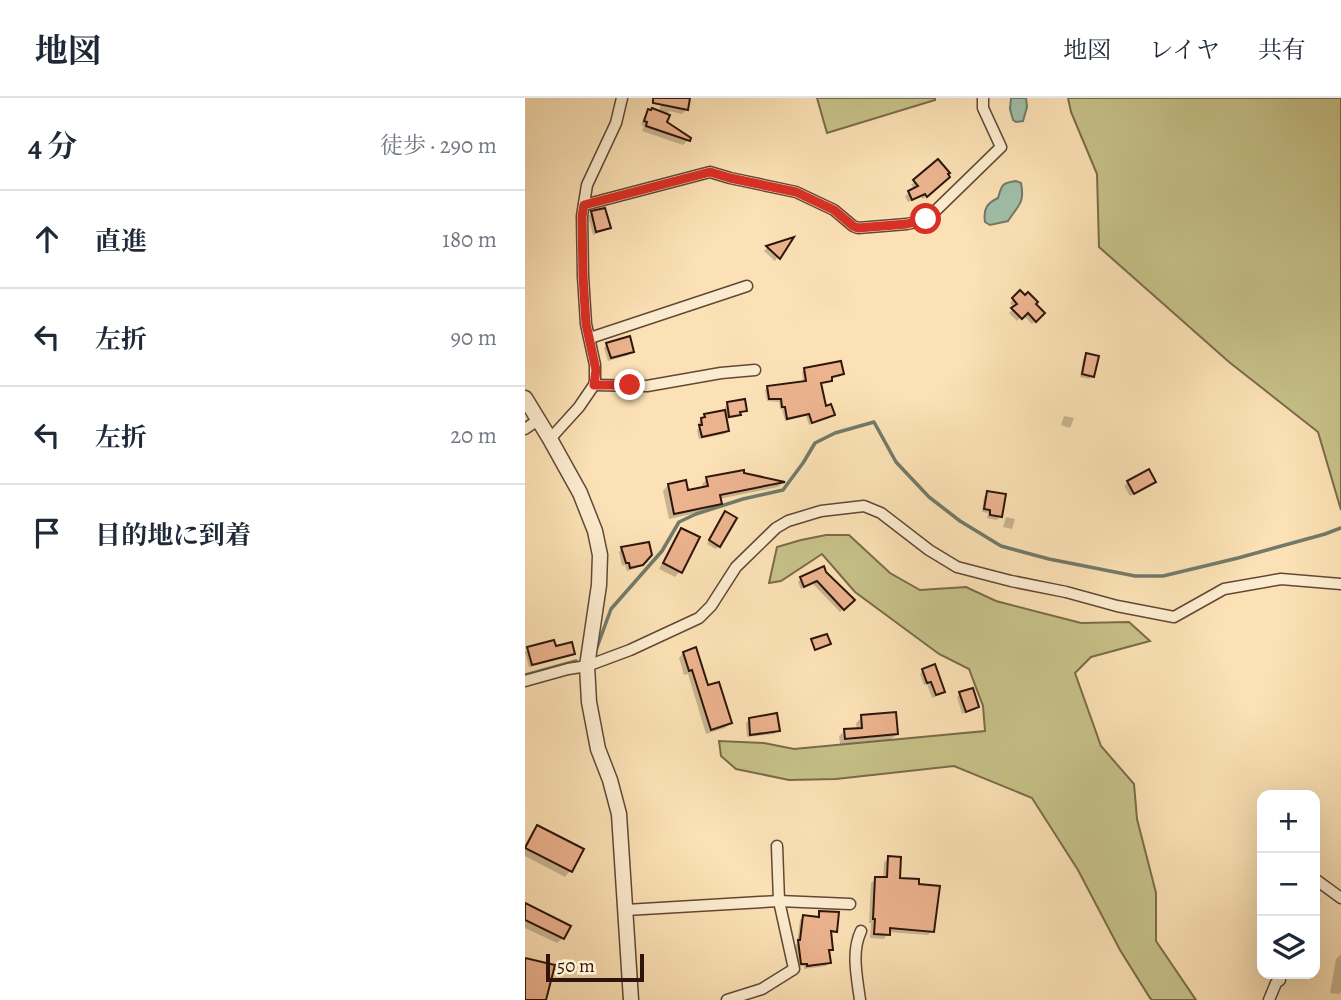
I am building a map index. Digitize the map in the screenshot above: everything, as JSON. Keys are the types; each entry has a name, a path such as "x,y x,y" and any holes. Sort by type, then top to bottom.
{"street":[{"path":"550,439 579,407 594,385 596,370 586,324 582,216 587,185 616,123 622,98"},
{"path":"584,205 710,172 796,192 834,210 858,228 907,224 926,219 1001,147 983,108 983,98"},
{"path":"590,338 747,285"},
{"path":"594,385 647,386 755,370"},
{"path":"525,398 580,493 600,555 599,585 587,666 589,702 598,749 619,814 631,1000"},
{"path":"525,429 538,420"},
{"path":"525,681 587,666 630,650 699,618 711,606 736,567 776,528 788,521 821,512 864,506 881,513 929,550 957,567 1174,617 1224,589 1281,579 1341,584"},
{"path":"727,1000 762,989 794,969 779,901 777,846"},
{"path":"1320,883 1341,898"},
{"path":"626,911 779,901 850,904"},
{"path":"860,1000 856,951 861,931"},
{"path":"1269,1000 1280,980"}],"shaded area":[{"path":"817,98 935,98 935,100 827,133"},
{"path":"1011,98 1026,98 1027,107 1023,121 1013,120"},
{"path":"1068,98 1341,98 1341,510 1318,432 1229,362 1099,247 1097,174 1071,112"},
{"path":"1016,181 1021,183 1021,200 1008,221 990,225 985,222 987,207 998,198 1003,185"},
{"path":"826,535 849,535 890,573 920,590 966,587 996,601 1081,623 1129,622 1150,641 1091,657 1075,673 1101,746 1134,784 1137,819 1156,893 1156,941 1196,1000 1150,998 1120,950 1078,870 1032,798 954,766 836,779 789,780 736,769 721,756 719,741 764,743 794,749 985,731 983,706 969,669 939,654 855,592 822,554 781,581 769,583 777,547"}],"building":[{"path":"653,98 690,98 688,110 653,103"},
{"path":"648,109 670,115 667,122 691,138 690,141 646,126 647,122 644,121"},
{"path":"938,159 950,173 950,177 927,197 925,194 912,200 908,191 918,186 913,180"},
{"path":"605,208 611,228 596,232 591,211"},
{"path":"794,237 780,259 766,246"},
{"path":"1020,290 1025,295 1028,292 1045,313 1036,322 1028,313 1022,319 1011,308 1017,304 1012,298"},
{"path":"630,336 634,352 611,358 606,343"},
{"path":"1086,353 1099,356 1094,377 1082,374"},
{"path":"841,361 844,374 832,377 832,381 821,383 826,406 831,404 835,415 812,423 809,414 787,419 781,399 769,399 767,386 806,381 804,368"},
{"path":"745,399 747,411 729,417 727,402"},
{"path":"725,410 729,431 702,437 699,425 702,425 701,418 705,417 704,414"},
{"path":"1149,469 1156,482 1134,494 1127,481"},
{"path":"744,470 744,473 785,482 720,495 722,504 674,514 668,484 686,480 688,490 708,486 706,477"},
{"path":"987,491 1006,494 1002,517 990,515 990,510 984,509"},
{"path":"725,511 737,518 720,547 709,540"},
{"path":"681,528 700,537 682,573 663,563"},
{"path":"649,542 652,555 643,565 630,568 621,547"},
{"path":"824,566 826,572 855,600 844,610 817,581 804,587 800,577"},
{"path":"827,634 831,644 815,650 811,639"},
{"path":"554,640 556,646 572,642 575,654 532,665 527,647"},
{"path":"696,647 708,685 719,682 732,723 711,730 692,670 689,671 683,652"},
{"path":"935,664 945,692 936,695 931,682 927,683 922,669"},
{"path":"973,688 979,707 966,712 959,692"},
{"path":"896,712 898,734 845,739 844,729 862,728 861,715"},
{"path":"777,713 780,731 750,735 749,718"},
{"path":"537,825 584,849 572,872 525,848"},
{"path":"888,856 901,857 900,878 919,879 919,884 940,886 934,932 890,928 890,935 874,934 875,877 887,877"},
{"path":"525,903 571,926 564,939 525,920"},
{"path":"819,911 839,912 837,932 831,931 831,963 807,966 801,964 798,940 803,915 819,917"},
{"path":"525,958 555,965 546,1000 525,1000"}],"waterway":[{"path":"596,650 611,609 662,551 679,522 743,499 783,490 815,443 835,433 874,422 896,462 929,497 960,521 1001,546 1049,559 1135,576 1163,576 1238,558 1341,528"},
{"path":"525,675 576,661"}],"route":[{"path":"630,385 594,385 596,370 586,324 583,276 584,205 710,172 779,187 815,199 858,228 907,224 926,219"}]}
